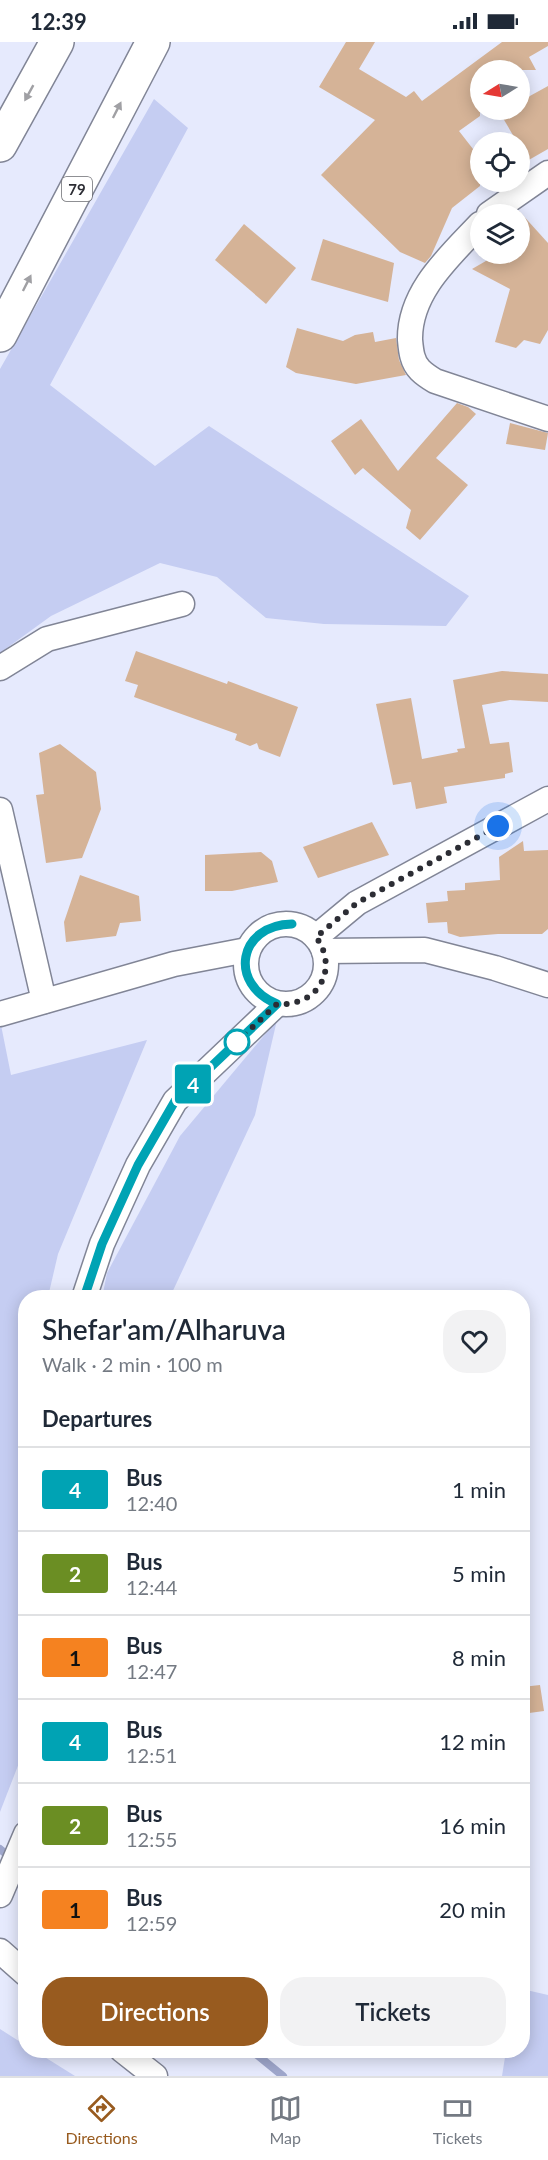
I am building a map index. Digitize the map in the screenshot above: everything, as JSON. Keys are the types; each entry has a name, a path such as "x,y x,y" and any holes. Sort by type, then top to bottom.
{"highway":[{"path":"0,145 57,42"},
{"name":"79","path":"0,335 153,42"}],"street":[{"path":"503,204 548,173"},
{"path":"470,235 435,272 417,302 410,328 411,353 420,370 435,381 548,419"},
{"path":"0,668 47,639 182,604"},
{"path":"320,944 357,903 548,798"},
{"path":"0,810 44,1001"},
{"path":"320,944 325,975 320,986 312,995 301,1002 289,1005 277,1004 264,999 254,989 245,964 248,950 254,938 278,924 298,926 320,944 425,950 495,968 548,985"},
{"path":"0,1014 174,964 248,950"},
{"path":"87,1290 102,1244 133,1175 175,1101 277,1004"},
{"path":"0,1894 18,1852"},
{"path":"0,1951 18,1967"},
{"path":"132,2058 155,2076"}],"shaded area":[{"path":"154,99 188,128 50,385 155,466 209,426 469,596 446,626 324,624 266,618 217,577 160,563 51,616 0,653 0,369"},
{"path":"0,1020 11,1075 147,1040 58,1254 50,1290 18,1290 18,1766 0,1812"},
{"path":"277,1020 255,1115 173,1290 104,1290 107,1273 180,1136"},
{"path":"530,1991 548,1995 548,2076 502,2076 505,2058 530,2058"},
{"path":"0,2029 18,2041 18,2058 46,2058 75,2076 0,2076"}],"building":[{"path":"346,42 375,42 359,69 406,97 414,91 422,101 470,66 470,120 474,120 459,131 470,145 470,192 472,192 452,208 431,256 425,263 400,252 321,175 375,120 319,87"},
{"path":"502,42 548,42 548,46 529,57 536,70 530,70 530,60 478,60"},
{"path":"548,86 548,149 530,159 530,132 511,132 504,120 530,120 530,96"},
{"path":"530,223 548,243 548,330 540,344 524,340 516,348 495,342 510,289 472,269 481,264 530,264"},
{"path":"244,224 296,268 266,304 215,260"},
{"path":"323,239 394,263 388,302 311,280"},
{"path":"297,328 343,341 355,335 373,332 375,342 396,338 399,360 406,375 356,384 296,373 286,367"},
{"path":"457,403 468,407 476,414 436,458 468,485 420,540 406,528 411,510 363,468 355,475 331,441 361,419 398,471"},
{"path":"510,423 548,433 545,450 506,444"},
{"path":"136,651 298,707 280,757 259,749 257,743 250,746 235,740 237,734 134,697 138,685 125,681"},
{"path":"502,671 548,674 548,702 510,700 482,705 490,744 509,742 513,772 505,774 505,778 444,787 447,803 416,809 411,782 393,785 376,704 411,698 422,759 458,752 457,749 465,748 453,680"},
{"path":"60,744 96,772 101,809 82,858 46,863 36,795 44,794 39,753"},
{"path":"372,822 389,855 318,878 303,847"},
{"path":"523,841 524,851 548,850 548,929 542,934 460,937 448,933 447,922 428,923 426,903 448,901 447,891 465,890 465,883 500,880 499,857"},
{"path":"261,852 272,861 278,882 232,891 205,891 205,855"},
{"path":"80,875 139,896 141,921 120,923 116,936 66,942 64,922"},
{"path":"540,1685 544,1711 530,1713 530,1686"}],"waterway":[{"path":"0,1849 18,1864"},
{"path":"261,2058 283,2076"}],"bus line":[{"name":"4","path":"87,1290 102,1244 138,1165 175,1101 277,1004 264,999 254,989 248,977 245,964 254,938 265,929 278,924 292,924"}],"route":[{"path":"237,1042 277,1004 289,1005 301,1002 320,986 325,975 326,963 321,943 316,937 357,903 498,826"}]}
